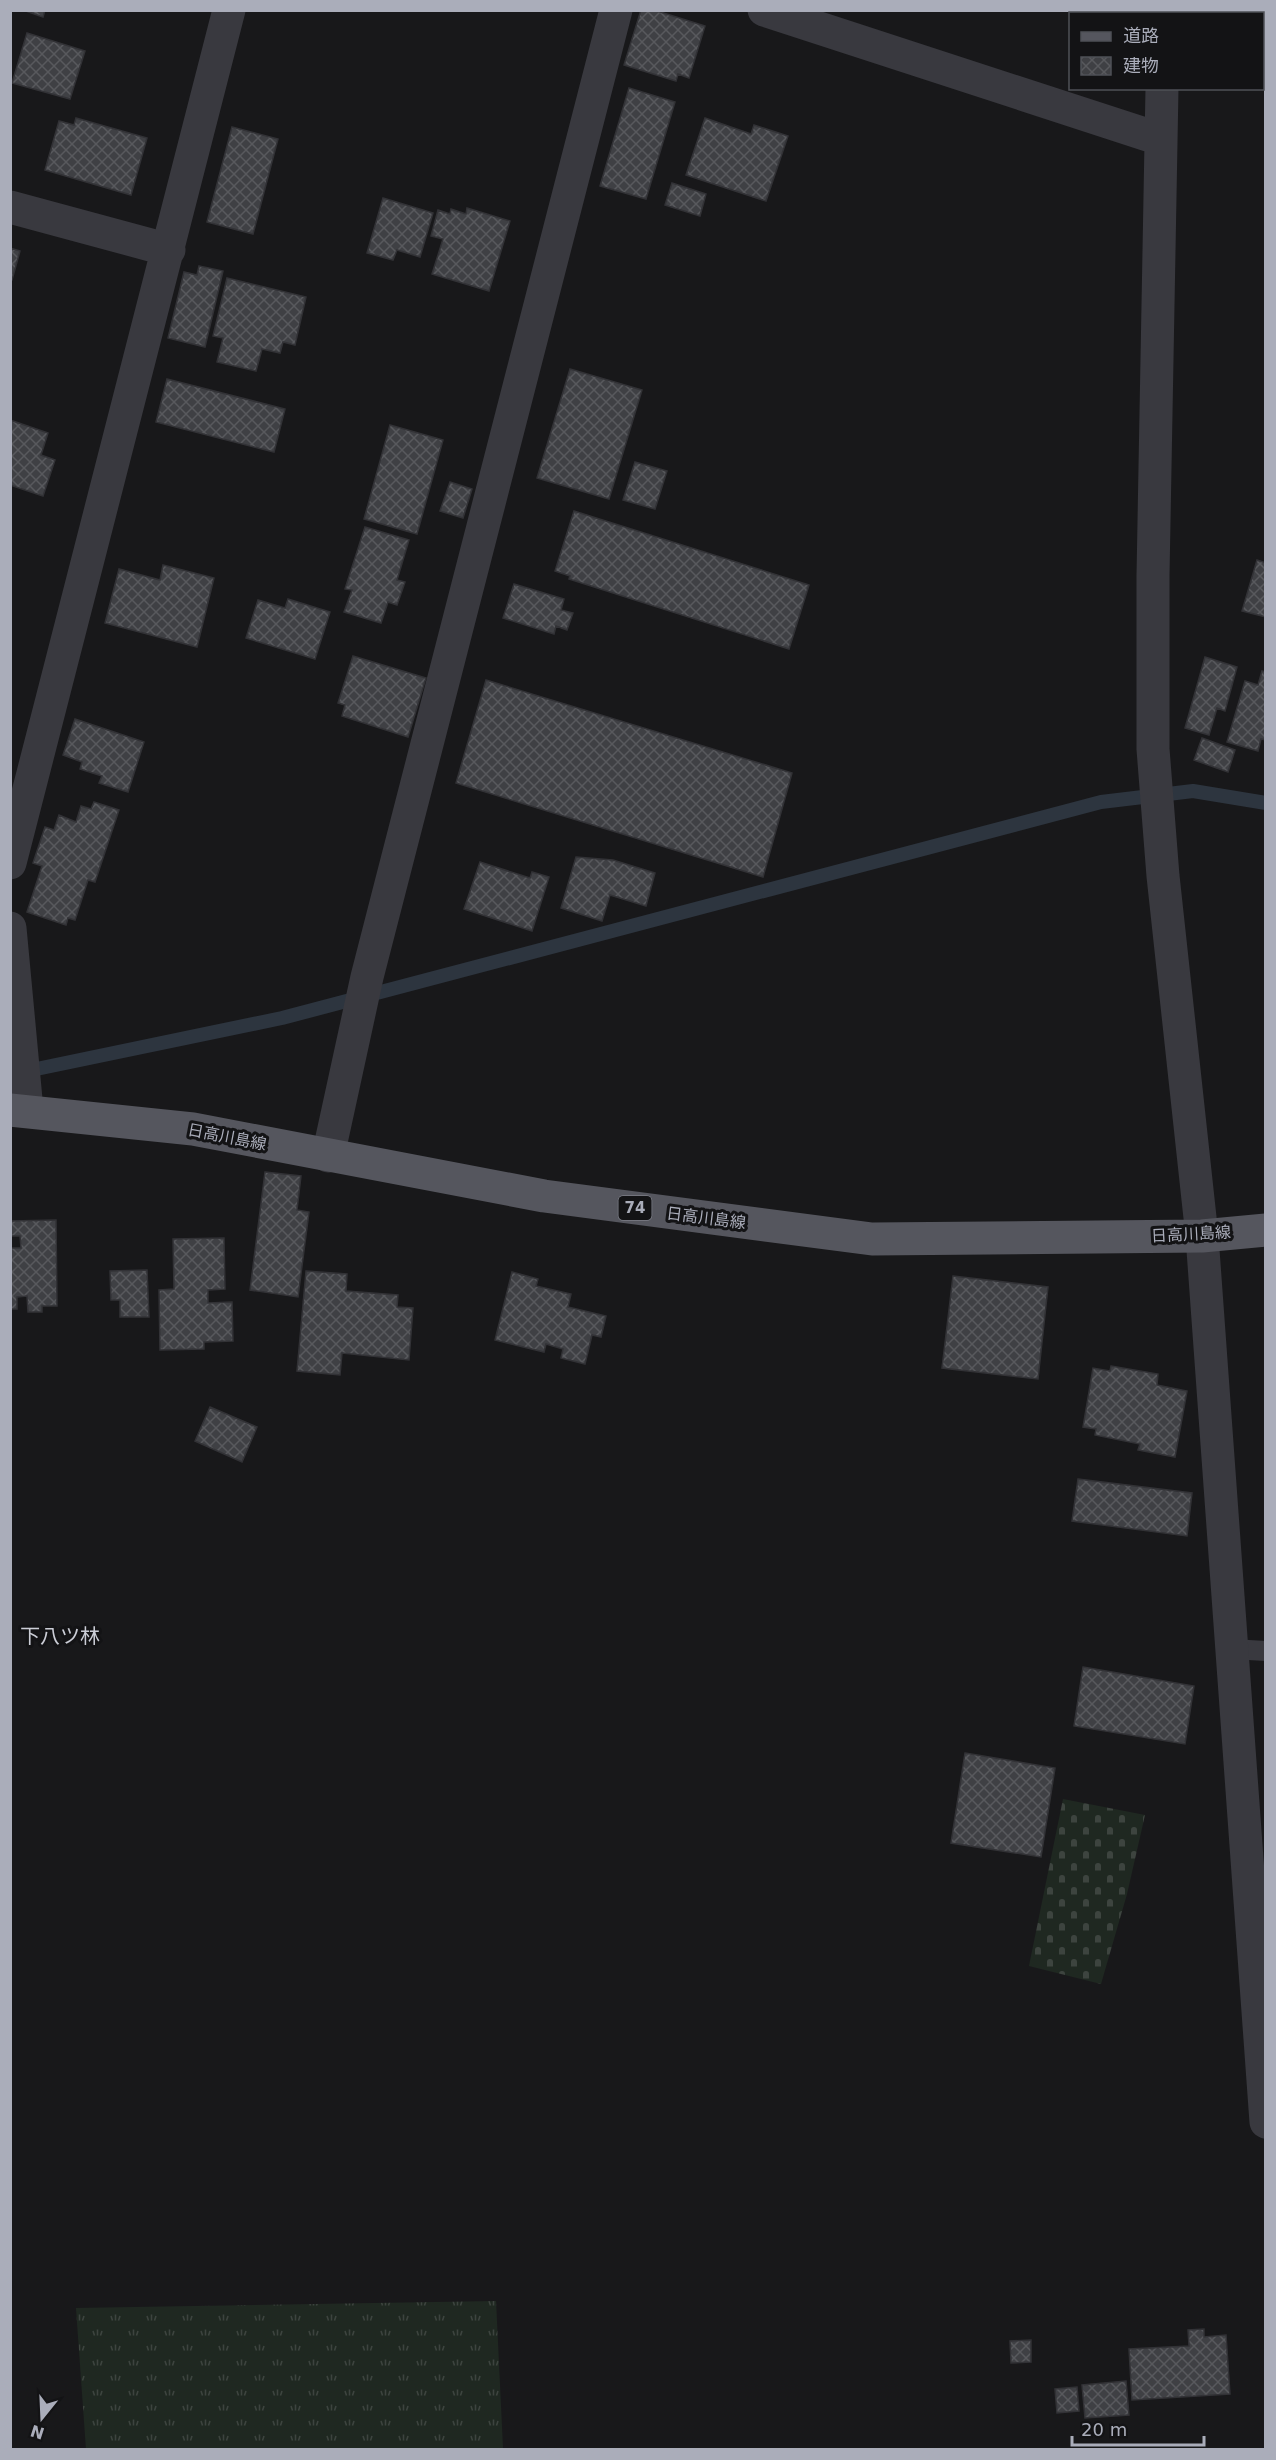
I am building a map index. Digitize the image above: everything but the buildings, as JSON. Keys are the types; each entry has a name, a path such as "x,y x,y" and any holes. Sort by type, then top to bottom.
{"main road":[{"name":"日高川島線","path":"19,1110 193,1129 544,1196 872,1239 1202,1236 1266,1230"}],"street":[{"path":"10,863 230,10"},
{"path":"328,1156 370,966 616,10"},
{"path":"765,10 1160,139"},
{"path":"1162,90 1153,576 1153,749 1163,876 1202,1236 1231,1649 1262,2024 1266,2121"},
{"path":"10,207 169,250"},
{"path":"10,928 19,1110"}],"lane":[{"path":"1231,1649 1266,1651"}],"green space":[{"path":"1063,1799 1145,1815 1127,1894 1101,1984 1029,1966"},
{"path":"496,2301 503,2449 86,2449 76,2308"}],"waterway":[{"path":"22,1072 282,1018 1101,802 1193,791 1266,803"}],"district":[{"name":"下八ツ林","path":"60,1636"}]}
